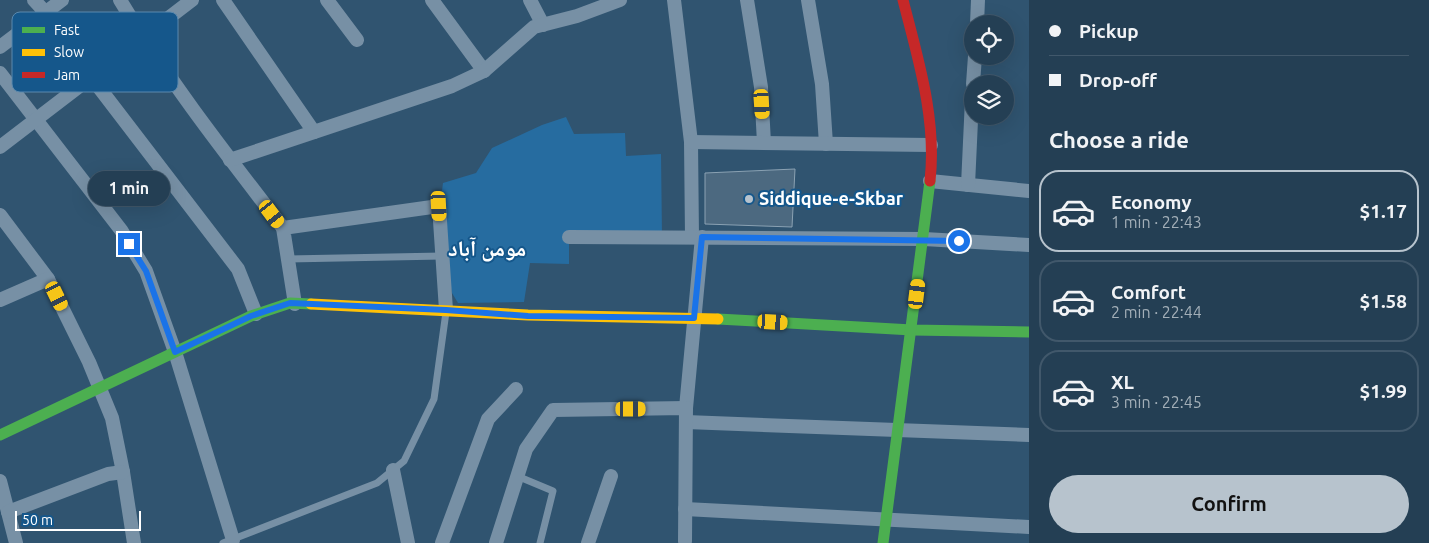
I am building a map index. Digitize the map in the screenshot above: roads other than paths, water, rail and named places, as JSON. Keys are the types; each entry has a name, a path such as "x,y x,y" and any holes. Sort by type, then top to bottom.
{"street":[{"path":"34,0 45,12"},
{"path":"47,12 62,0"},
{"path":"120,0 127,12"},
{"path":"177,12 192,0"},
{"path":"223,0 314,132"},
{"path":"327,0 357,40"},
{"path":"432,0 484,71"},
{"path":"530,0 543,25"},
{"path":"230,160 452,86 484,71 534,28 577,16 620,0"},
{"path":"674,0 691,142 697,237 694,318 686,415 685,541"},
{"path":"747,0 761,87 764,143"},
{"path":"808,0 822,84 826,144"},
{"path":"883,543 896,430 912,330 930,181 931,145 926,90 904,0"},
{"path":"977,15 978,0"},
{"path":"0,47 12,38"},
{"path":"0,73 12,88"},
{"path":"178,87 230,160 283,228 295,304"},
{"path":"15,92 121,230 146,271 175,352 228,542"},
{"path":"0,147 70,92"},
{"path":"102,92 238,268 256,314"},
{"path":"968,185 971,125"},
{"path":"691,142 931,145"},
{"path":"930,181 1029,191"},
{"path":"283,228 439,206 446,310"},
{"path":"0,216 48,279 100,388 112,418 134,543"},
{"path":"569,237 924,239 1029,245"},
{"path":"0,300 48,279"},
{"path":"0,435 256,314 295,304 446,310 528,316 694,318 912,330 1029,332"},
{"path":"442,543 488,419 516,389"},
{"path":"496,543 526,449 554,410 686,415 896,430 1029,435"},
{"path":"393,470 408,543"},
{"path":"8,512 108,474 123,472"},
{"path":"588,543 611,476"},
{"path":"0,481 16,543"},
{"path":"685,509 1029,526"}],"lane":[{"path":"288,259 442,256"},
{"path":"228,542 377,483 404,461 434,399 446,310"},
{"path":"517,476 554,490 540,543"}],"place":[{"name":"Siddique-e-Skbar","path":"749,199"}],"district":[{"name":"مومن آباد","path":"487,248"}]}
